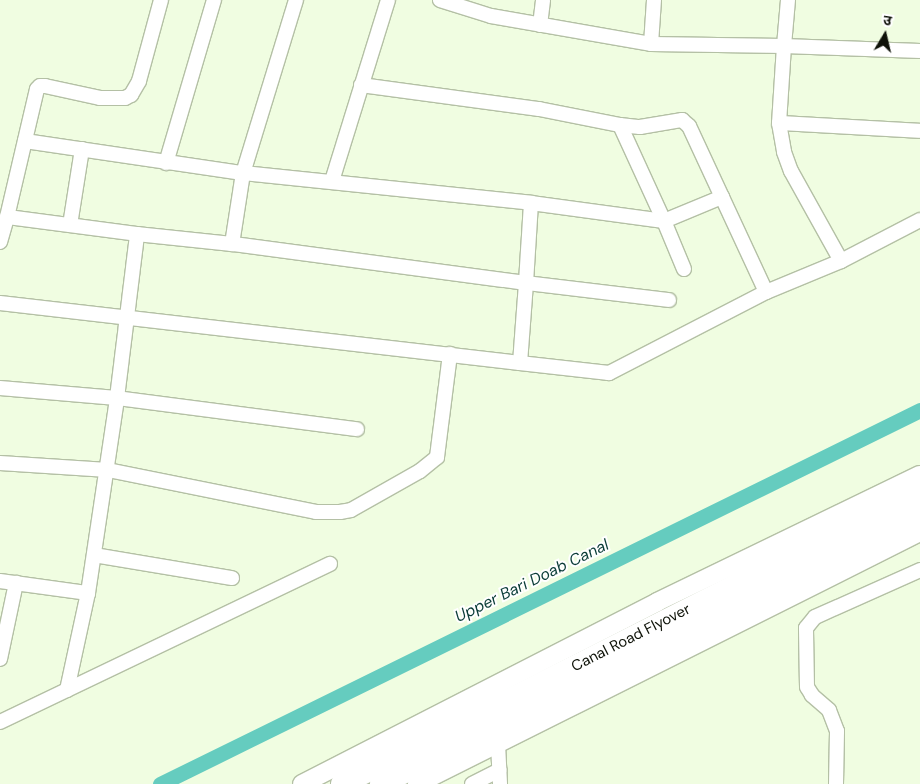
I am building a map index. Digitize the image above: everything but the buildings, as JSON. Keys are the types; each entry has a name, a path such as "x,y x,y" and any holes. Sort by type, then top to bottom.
{"main road":[{"name":"Canal Road Flyover","path":"342,784 920,492"},
{"name":"Canal Road Flyover","path":"381,784 920,512"}],"street":[{"path":"0,242 6,209 37,89 40,86 100,98 125,98 131,95 139,81 160,0"},
{"path":"166,163 214,0"},
{"path":"232,244 243,173 296,0"},
{"path":"332,181 388,0"},
{"path":"440,0 491,16 651,44 920,51"},
{"path":"540,25 543,0"},
{"path":"651,44 654,0"},
{"path":"788,0 779,123 790,171 841,261"},
{"path":"361,85 538,110 620,125 655,125 677,119 686,123 766,292"},
{"path":"779,123 920,131"},
{"path":"620,125 684,269"},
{"path":"25,141 243,173 531,203 664,221 722,197"},
{"path":"70,225 82,149"},
{"path":"520,363 531,203"},
{"path":"6,209 70,225 669,300"},
{"path":"0,303 609,373 766,292 841,261 920,220"},
{"path":"66,690 88,593 108,470 137,234"},
{"path":"0,463 108,470 316,512 329,513 351,510 420,471 437,457 450,354"},
{"path":"0,388 117,398 357,429"},
{"path":"302,784 657,602 920,475"},
{"path":"417,784 655,663 920,532"},
{"path":"94,555 232,578"},
{"path":"0,722 330,564"},
{"path":"836,784 837,731 829,710 812,695 808,686 806,628 816,617 920,570"},
{"path":"0,581 88,593"},
{"path":"0,659 16,583"},
{"path":"472,784 500,777 498,744"}],"waterway":[{"name":"Upper Bari Doab Canal","path":"160,784 920,410"}]}
